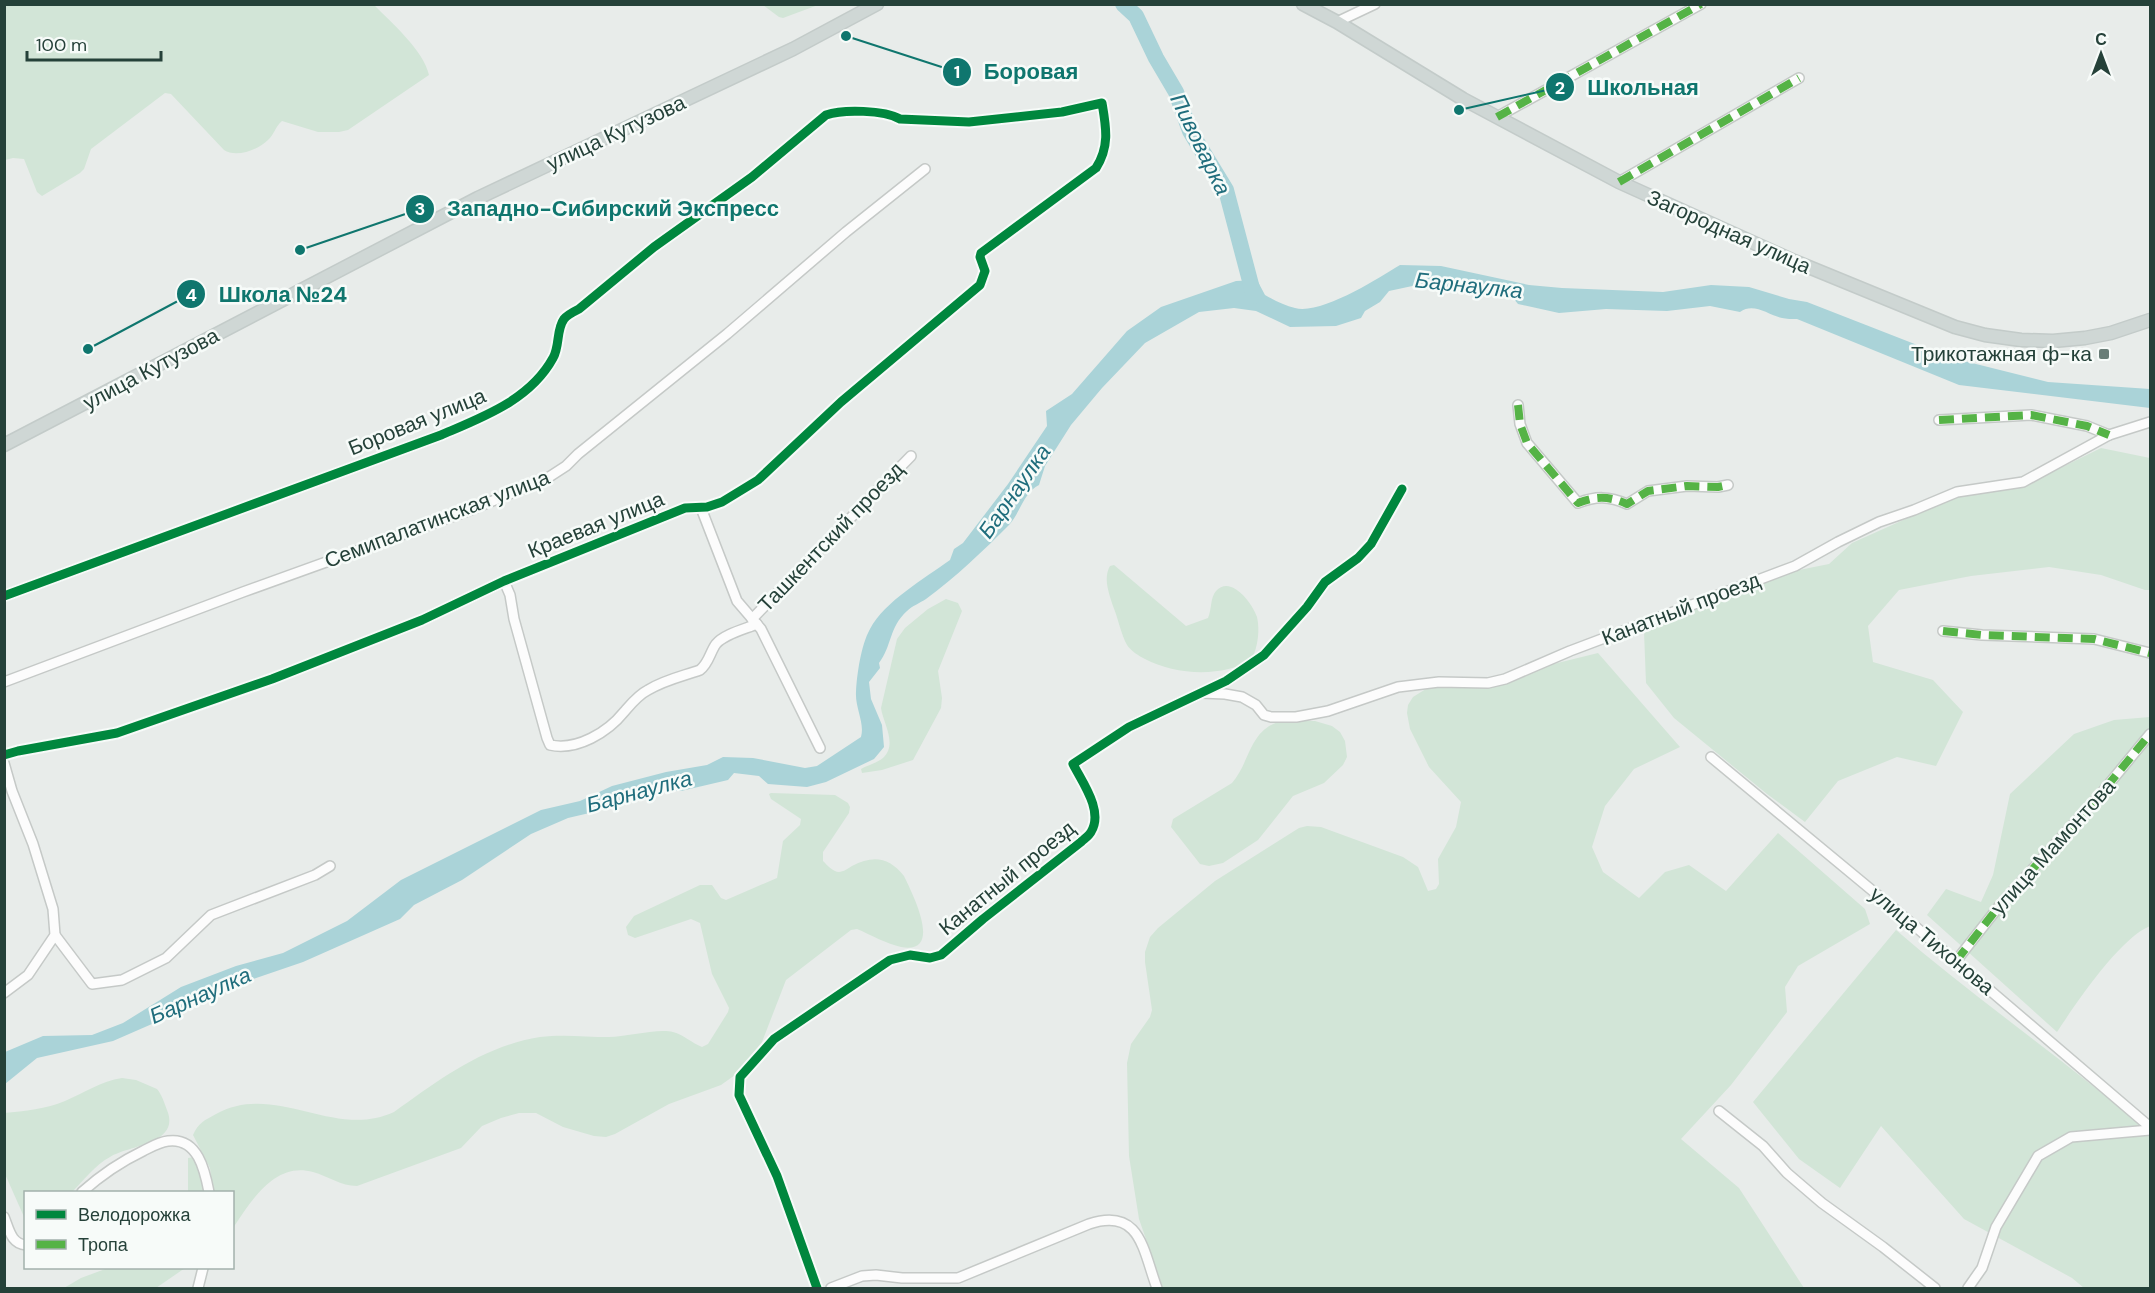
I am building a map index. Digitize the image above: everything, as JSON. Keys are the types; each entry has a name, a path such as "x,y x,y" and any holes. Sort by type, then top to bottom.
{"main road":[{"name":"улица Кутузова","path":"4,445 478,198 793,50 877,4"},
{"name":"Загородная улица","path":"1303,4 1315,7 1455,94 1619,182 1734,235 1954,327 1985,335 2021,340 2053,341 2111,333 2151,320"}],"street":[{"path":"1337,22 1376,4"},
{"path":"1497,117 1701,4"},
{"path":"1619,182 1799,78"},
{"name":"Краевая улица","path":"4,755 135,728 346,651 422,620 504,581 685,508 701,508 729,499 758,480 841,402 980,285 985,271 981,254 1092,172 1103,156 1107,140 1102,103"},
{"name":"Боровая улица","path":"4,596 441,435 491,414 522,393 546,369 555,354 564,318 579,309 679,227 752,177 826,115 877,112 890,114 900,119 969,122 1062,112 1102,103"},
{"name":"Семипалатинская улица","path":"4,682 473,509 546,479 566,466 925,169"},
{"path":"1518,405 1520,424 1527,443 1578,503 1594,497 1614,498 1627,504 1648,491 1687,486 1728,485"},
{"path":"1939,420 2031,416 2087,426 2109,435"},
{"name":"Канатный проезд","path":"1199,693 1224,694 1242,698 1256,705 1264,715 1271,717 1296,717 1328,711 1398,687 1439,682 1488,683 1505,679 1580,647 1795,566 1879,522 1943,497 1971,489 2023,482 2109,435 2151,422"},
{"name":"Ташкентский проезд","path":"504,581 510,595 532,687 549,743 560,747 580,744 592,738 623,714 645,691 663,682 700,670 716,644 754,621 911,456"},
{"name":"Канатный проезд","path":"818,1288 777,1176 739,1095 740,1077 774,1039 890,960 910,955 930,958 941,955 1081,842 1091,832 1096,818 1093,803 1073,764 1129,727 1226,681 1264,656 1307,607 1325,582 1358,558 1371,544 1402,489"},
{"path":"701,508 737,601 754,621 820,748"},
{"path":"1943,631 1982,635 2094,639 2151,653"},
{"name":"улица Мамонтова","path":"1956,961 2000,904 2099,796 2151,734"},
{"name":"улица Тихонова","path":"1712,757 2151,1128"},
{"path":"4,764 33,844 53,909 55,935 92,984 122,980 166,958 211,915 315,875 330,866"},
{"path":"4,993 28,975 55,935"},
{"path":"1719,1111 1763,1146 1787,1173 1822,1203 1935,1288"},
{"path":"1968,1288 1983,1268 1996,1227 2038,1156 2071,1137 2151,1128"},
{"path":"83,1191 113,1167 161,1142 171,1140 183,1142 194,1150 202,1162 209,1191"},
{"path":"4,1217 12,1239 22,1245"},
{"path":"831,1288 862,1276 958,1278 1089,1224 1107,1220 1130,1224 1136,1233 1157,1288"},
{"path":"199,1284 203,1269"}],"green space":[{"path":"5,4 374,5 414,47 421,56 429,75 348,130 318,132 282,121 264,144 241,153 224,150 171,94 165,93 91,149 84,169 80,173 42,196 37,192 24,159 5,160"},
{"path":"763,5 818,5 783,18"},
{"path":"2101,448 2150,458 2150,590 2101,575 2049,567 1971,576 1899,590 1868,626 1873,662 1933,680 1963,712 1936,766 1897,757 1838,781 1805,822 1674,718 1646,683 1644,632 1659,622 1794,571 1829,564 1852,543 1959,495 2026,485"},
{"path":"1114,565 1186,626 1208,618 1216,591 1228,586 1235,588 1251,605 1257,617 1258,638 1252,659 1227,669 1199,672 1170,668 1138,655 1125,641 1108,591 1108,571 1110,566"},
{"path":"946,599 958,603 962,611 938,671 942,698 941,708 913,760 882,770 862,773 861,769 883,758 889,746 881,708 897,639 905,628 928,609"},
{"path":"1598,653 1680,747 1634,769 1605,806 1592,847 1603,872 1639,898 1665,872 1689,865 1726,891 1778,833 1865,909 1870,924 1798,966 1785,987 1787,1012 1731,1085 1681,1139 1739,1188 1804,1288 1163,1288 1139,1219 1129,1156 1127,1063 1131,1044 1150,1017 1152,1010 1145,962 1145,952 1150,937 1215,881 1299,828 1307,826 1321,827 1403,857 1418,867 1428,891 1436,889 1439,884 1438,859 1456,827 1461,802 1429,767 1410,729 1407,713 1408,705 1413,697 1429,687 1488,680"},
{"path":"2150,717 2150,926 2138,933 2112,957 2057,1032 1927,915 1946,889 1981,902 1993,875 2010,794 2074,734 2114,720"},
{"path":"1282,721 1315,721 1332,726 1340,732 1345,741 1347,757 1343,765 1324,783 1293,796 1258,840 1223,863 1209,866 1200,864 1171,827 1173,819 1232,783 1257,738 1271,725"},
{"path":"769,794 835,795 848,803 849,813 823,852 823,861 837,872 844,871 860,862 874,859 892,865 904,876 918,907 922,920 921,941 914,947 901,947 857,929 851,930 786,980 762,1042 735,1075 721,1085 669,1104 615,1134 606,1137 594,1136 563,1127 536,1113 519,1113 482,1126 461,1148 357,1186 313,1172 299,1170 287,1172 265,1186 234,1227 234,1191 213,1191 210,1168 193,1135 205,1120 216,1114 238,1106 260,1104 349,1119 372,1119 394,1112 445,1077 481,1056 519,1041 540,1037 609,1037 667,1031 677,1033 702,1047 708,1044 729,1008 712,974 700,923 691,919 635,938 628,935 626,927 634,916 700,885 712,885 721,898 726,900 777,878 783,841 800,825 801,819 771,799"},
{"path":"1896,930 2150,1133 2150,1288 2084,1288 2072,1278 1964,1219 1881,1126 1840,1188 1799,1159 1753,1102"},
{"path":"122,1078 136,1080 157,1089 167,1110 169,1121 167,1130 151,1142 105,1160 73,1191 24,1191 24,1217 5,1174 4,1113 50,1106"},
{"path":"194,1157 205,1191 188,1191 188,1158"},
{"path":"105,1269 184,1269 156,1288 64,1288 81,1278"}],"water":[{"name":"Барнаулка","path":"1400,265 1441,266 1529,285 1562,288 1663,292 1711,285 1749,287 1807,302 1948,357 2048,382 2150,389 2150,408 1959,385 1797,319 1782,318 1750,308 1740,312 1710,306 1667,311 1606,309 1559,313 1518,304 1509,293 1498,296 1417,285 1389,291 1380,302 1365,311 1361,318 1336,326 1290,327 1256,311 1234,308 1199,312 1145,343 1071,425 1045,466 1039,485 1026,498 1009,525 958,573 901,617 879,663 880,668 869,682 871,699 882,725 884,747 874,759 826,782 807,787 768,784 759,776 734,773 728,780 681,791 667,791 664,788 630,795 598,811 568,818 531,834 462,880 414,905 400,919 303,962 227,988 184,1010 113,1041 37,1058 5,1084 5,1052 43,1036 92,1035 123,1023 181,987 236,966 283,953 347,921 401,880 541,810 580,801 612,786 666,772 707,765 723,757 753,758 805,768 817,766 861,737 862,726 856,698 857,677 864,643 877,619 906,591 950,560 954,549 963,543 1008,484 1047,426 1046,411 1072,394 1127,331 1161,307 1236,281 1257,280 1265,295 1287,306 1306,309 1349,294"}],"waterway":[{"name":"Пивоварка","path":"1123,4 1136,16 1156,58 1176,92 1190,131 1226,190 1254,296"}],"marked path":[{"path":"1497,117 1701,4"},
{"path":"1619,182 1799,78"},
{"path":"1518,405 1520,424 1527,443 1578,503 1602,498 1614,499 1627,504 1648,491 1687,486 1728,485"},
{"path":"1939,420 2031,415 2087,426 2109,435"},
{"path":"1943,631 1982,635 2094,639 2150,653"},
{"path":"1956,961 2000,905 2099,796 2150,734"}],"cycle path":[{"path":"4,596 441,435 504,406 519,396 543,373 553,358 560,328 565,318 654,247 752,177 826,115 863,111 900,119 969,122 1062,112 1102,103 1106,128 1105,144 1096,168 981,253 980,257 985,271 980,285 841,402 758,480 722,502 707,507 685,508 504,581 422,620 272,679 117,733 4,755"},
{"path":"817,1288 777,1176 739,1095 740,1077 774,1039 890,960 910,955 930,958 941,955 1086,837 1091,832 1095,815 1090,797 1073,764 1129,727 1226,681 1264,655 1307,607 1325,582 1358,558 1371,544 1402,489"}],"place":[{"name":"Боровая","path":"846,36"},
{"name":"Школьная","path":"1459,110"},
{"name":"Западно-Сибирский Экспресс","path":"300,250"},
{"name":"Школа №24","path":"88,349"},
{"name":"Трикотажная ф-ка","path":"2104,354"}]}
